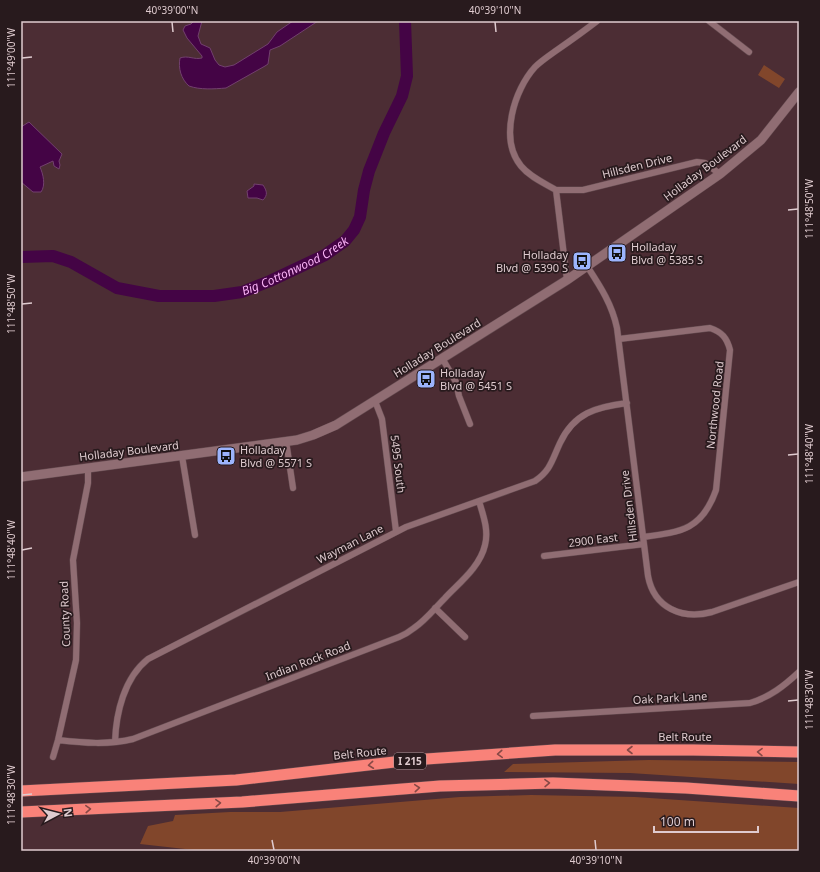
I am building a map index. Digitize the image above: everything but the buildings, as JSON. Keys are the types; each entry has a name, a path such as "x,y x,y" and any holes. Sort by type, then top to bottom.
{"highway":[{"name":"Belt Route","path":"21,791 236,780 412,760 555,750 799,752"},
{"path":"21,812 242,802 440,786 553,783 686,788 799,796"}],"main road":[{"name":"Holladay Boulevard","path":"21,477 305,438 343,421 567,280 720,174 761,140 799,92"}],"street":[{"name":"Hillsden Drive","path":"596,21 537,65 526,77 518,93 510,125 511,141 520,164 536,179 556,190 583,190 697,162 705,163 720,174"},
{"path":"709,21 749,52"},
{"path":"556,190 567,280"},
{"name":"Hillsden Drive","path":"587,266 603,289 616,320 648,576 654,592 666,606 683,614 695,616 712,612 799,582"},
{"name":"Northwood Road","path":"619,338 710,328 718,331 724,336 730,350 716,485 712,500 707,511 699,520 688,527 644,541"},
{"path":"442,358 455,378 459,396 470,424"},
{"name":"5495 South","path":"375,401 382,419 396,531"},
{"name":"Wayman Lane","path":"115,742 118,719 128,684 134,673 148,659 396,531 530,483 539,478 551,465 567,430 578,419 597,408 627,403"},
{"path":"286,441 293,488"},
{"path":"182,456 195,535"},
{"name":"County Road","path":"53,757 76,660 77,623 73,560 87,489 88,468"},
{"name":"Indian Rock Road","path":"58,740 94,744 134,739 398,637 414,629 471,570 484,550 486,532 479,501"},
{"name":"2900 East","path":"544,556 644,541"},
{"path":"435,608 465,637"},
{"name":"Oak Park Lane","path":"533,716 750,703 766,697 778,690 799,672"}],"shaded area":[{"path":"194,21 202,21 198,36 201,44 210,48 215,60 219,65 225,67 234,65 268,44 277,32 293,21 318,21 280,46 270,50 268,64 265,66 226,88 207,89 189,86 182,77 180,69 180,58 202,58 183,30 185,26"},
{"path":"764,65 785,79 779,88 758,75"},
{"path":"29,122 62,154 59,161 59,169 54,166 53,161 40,167 44,183 41,192 33,192 21,182 21,127"},
{"path":"254,184 263,185 266,195 263,200 248,198 247,191 254,186"},
{"path":"649,760 799,762 799,784 630,773 504,772 513,764"},
{"path":"531,795 635,797 799,808 799,851 203,851 140,844 148,826 173,821 175,815 230,812 280,812 460,797"}],"waterway":[{"name":"Big Cottonwood Creek","path":"21,257 53,256 71,262 117,288 159,296 214,296 242,292 270,281 325,255 345,241 354,230 360,217 364,190 369,171 384,133 402,96 407,76 405,21"}],"place":[{"name":"Holladay Blvd @ 5385 S","path":"617,253"},
{"name":"Holladay Blvd @ 5390 S","path":"582,261"},
{"name":"Holladay Blvd @ 5451 S","path":"426,379"},
{"name":"Holladay Blvd @ 5571 S","path":"226,456"}]}
